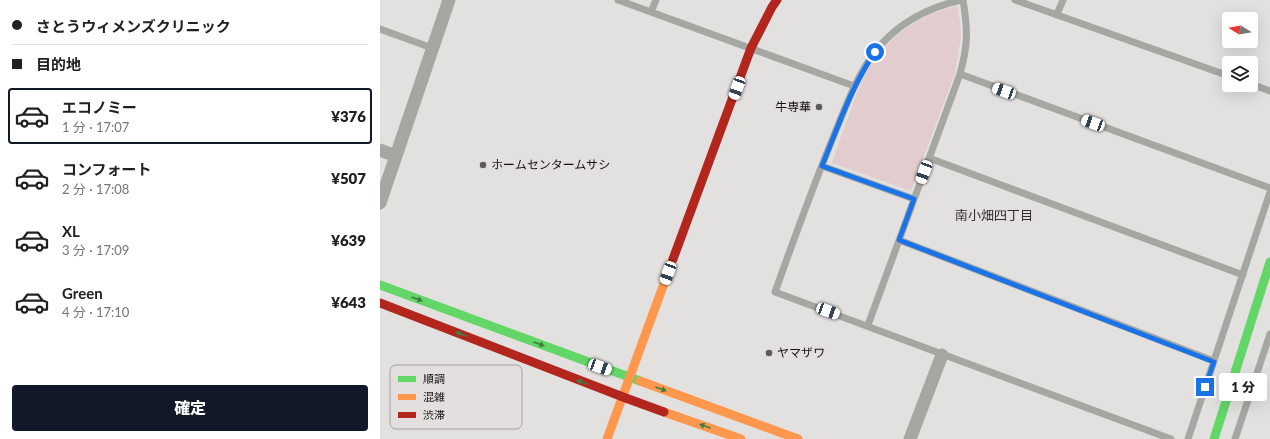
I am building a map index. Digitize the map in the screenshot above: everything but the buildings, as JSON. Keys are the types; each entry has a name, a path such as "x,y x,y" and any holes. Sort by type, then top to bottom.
{"street":[{"path":"380,203 449,0"},
{"path":"607,439 751,48 777,0"},
{"path":"380,150 396,156"},
{"path":"1214,439 1270,262"},
{"path":"380,286 798,439"},
{"path":"380,303 623,397 741,439"},
{"path":"910,439 942,355"}],"lane":[{"path":"618,0 854,86"},
{"path":"651,12 656,0"},
{"path":"868,325 960,74 965,56 967,37 966,19 962,0 932,8 904,24 888,37 863,69 854,86 822,166 775,292 868,325 942,355 1171,439"},
{"path":"1015,0 1222,73"},
{"path":"1057,14 1063,0"},
{"path":"380,29 432,48"},
{"path":"960,74 1270,188"},
{"path":"1258,87 1270,91"},
{"path":"929,158 1243,275"},
{"path":"822,166 914,199"},
{"path":"1188,439 1270,192"},
{"path":"899,240 1214,362"},
{"path":"1235,439 1270,334"}],"shaded area":[{"path":"957,6 961,37 955,73 911,191 832,163 860,85 875,59 895,38 918,21 943,10"}],"traffic: fast":[{"path":"1214,439 1270,262"},
{"path":"380,285 640,381"}],"traffic: slow":[{"path":"607,439 673,259"},
{"path":"640,381 798,439"},
{"path":"664,412 741,439"}],"traffic: jam":[{"path":"673,259 751,48 777,0"},
{"path":"380,303 664,412"}],"place":[{"name":"牛専華","path":"819,107"},
{"name":"ホームセンタームサシ","path":"483,165"},
{"name":"ヤマザワ","path":"769,353"}],"district":[{"name":"南小畑四丁目","path":"994,215"}],"route":[{"path":"875,52 863,69 854,86 822,166 914,199 899,240 1214,362 1205,387"}]}
